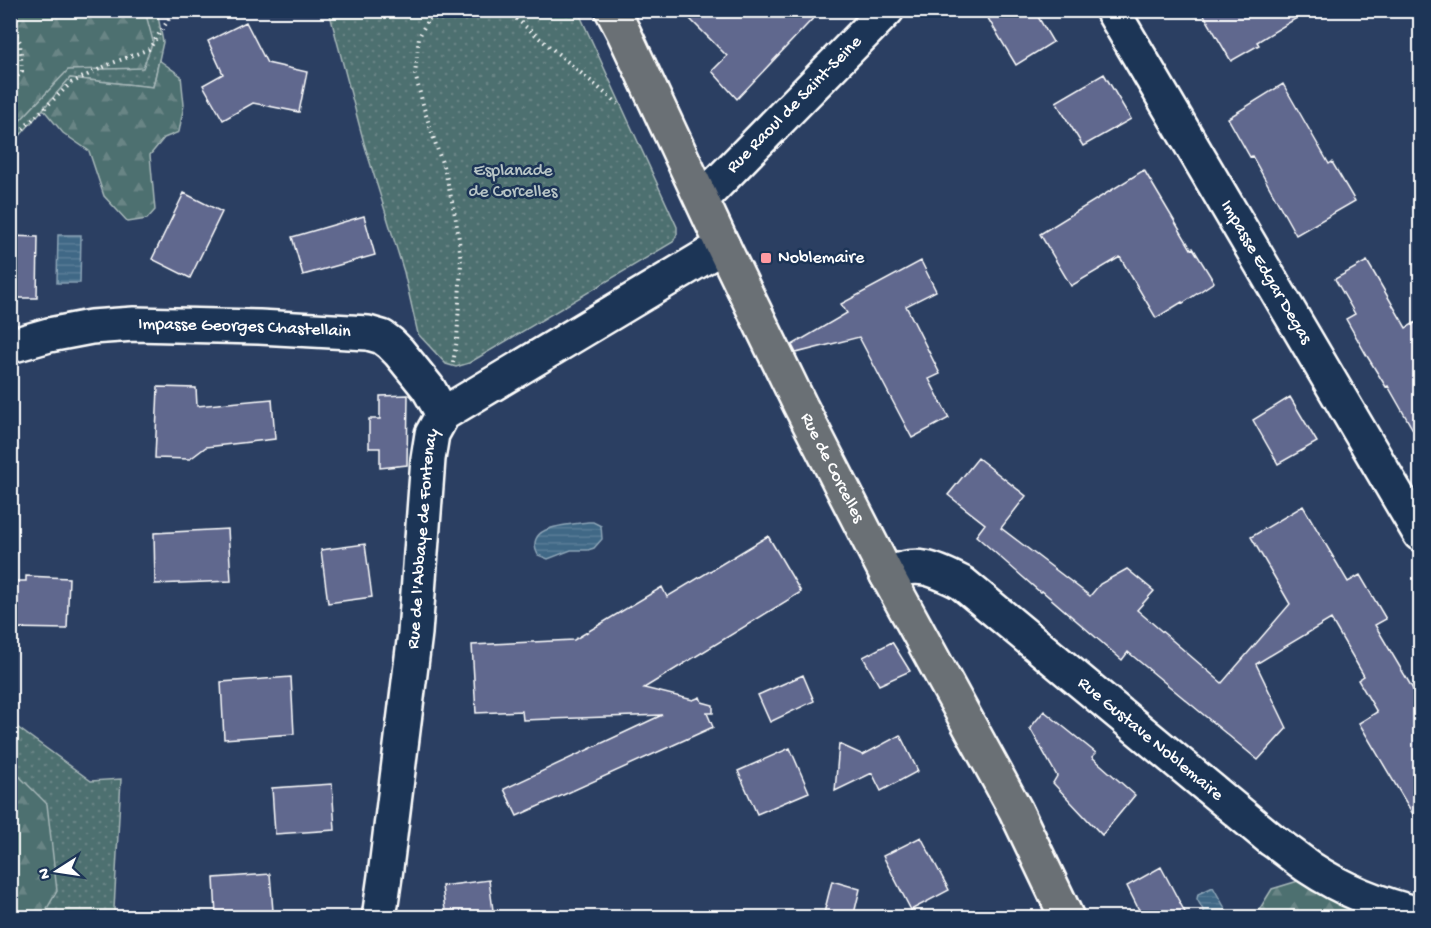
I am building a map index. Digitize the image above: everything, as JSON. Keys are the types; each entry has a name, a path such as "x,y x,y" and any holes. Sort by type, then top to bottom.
{"main road":[{"name":"Rue de Corcelles","path":"612,10 624,31 723,246 800,405 887,575 1015,809 1067,918"}],"street":[{"name":"Rue Raoul de Saint-Seine","path":"702,199 887,10"},
{"name":"Impasse Edgar Degas","path":"1113,10 1420,534"},
{"name":"Rue de l'Abbaye de Fontenay","path":"379,918 415,633 428,459 432,434 443,414 723,246"},
{"name":"Impasse Georges Chastellain","path":"10,346 49,335 92,327 134,324 259,327 368,333 382,337 399,352 428,388 443,414"},
{"name":"Rue Gustave Noblemaire","path":"887,575 913,566 939,571 962,583 1272,840 1311,869 1358,894 1420,914"}],"path":[{"path":"10,141 71,83 110,64 149,49 175,10"},
{"path":"427,10 428,19 419,37 416,74 456,215 461,264 457,340 443,414"},
{"path":"428,19 507,11 623,108"},
{"path":"10,25 20,42 22,71 10,85"}],"green space":[{"path":"11,10 145,11 153,41 143,68 68,70 11,130"},
{"path":"11,11 157,11 163,42 153,87 70,78 11,146"},
{"name":"Esplanade de Corcelles","path":"329,11 578,11 677,227 677,234 673,242 469,363 456,367 446,364 418,334 404,272 364,143"},
{"path":"159,60 181,76 184,105 179,132 164,138 150,155 155,210 147,219 128,222 104,196 89,151 63,133 43,109 70,78 153,87"},
{"path":"10,722 91,781 121,779 115,917 11,917"},
{"path":"10,767 47,804 57,891 42,917 11,917"},
{"path":"1321,874 1340,883 1348,909 1348,917 1254,918 1272,889"}],"water":[{"path":"58,235 81,235 80,283 57,283"},
{"path":"588,522 601,526 602,539 594,548 571,550 548,559 538,555 535,545 542,532 559,526"},
{"path":"1213,887 1230,917 1207,917 1197,899 1198,894"}],"building":[{"path":"681,10 821,10 737,99 712,71 727,56"},
{"path":"983,10 1034,10 1053,42 1016,65"},
{"path":"1201,10 1310,10 1257,42 1259,45 1231,61"},
{"path":"246,22 267,63 307,72 299,112 253,103 223,120 203,85 223,74 208,41"},
{"path":"1104,74 1131,119 1083,146 1056,102"},
{"path":"1283,84 1329,164 1332,162 1355,201 1296,235 1228,118"},
{"path":"1144,170 1191,249 1193,248 1214,282 1156,318 1120,257 1071,286 1040,234"},
{"path":"184,193 222,212 190,278 152,259"},
{"path":"364,216 375,255 303,275 292,237"},
{"path":"10,236 38,237 37,298 10,298"},
{"path":"921,261 936,291 906,306 940,374 929,379 949,418 912,438 859,337 796,353 792,345 847,313 841,304"},
{"path":"1367,261 1406,328 1420,320 1420,442 1346,319 1355,314 1335,279"},
{"path":"158,387 196,388 197,406 272,399 275,439 206,447 190,459 155,458"},
{"path":"408,395 407,465 380,468 380,448 369,448 369,419 380,419 380,396"},
{"path":"1290,397 1317,442 1278,464 1253,420"},
{"path":"978,458 1026,496 1001,528 1090,596 1100,584 1127,569 1154,591 1137,610 1222,683 1290,604 1251,537 1303,506 1348,582 1360,575 1386,619 1375,625 1420,701 1420,826 1359,723 1377,712 1358,680 1364,676 1331,619 1256,664 1287,728 1258,760 1128,652 1122,660 976,536 985,524 948,495"},
{"path":"228,529 231,581 155,584 154,533"},
{"path":"768,536 801,592 644,688 693,700 700,697 702,702 713,705 713,713 707,713 713,727 517,816 504,789 662,715 523,720 522,711 476,713 472,645 574,640 662,587 667,597"},
{"path":"365,544 372,597 328,603 321,550"},
{"path":"26,576 69,578 67,629 10,628 10,581 26,581"},
{"path":"892,642 910,671 879,685 863,657"},
{"path":"803,675 814,701 770,722 758,695"},
{"path":"291,677 294,734 224,739 221,682"},
{"path":"1044,711 1096,753 1092,757 1135,795 1102,835 1053,783 1057,776 1030,728"},
{"path":"900,735 918,771 881,791 872,773 835,791 839,744 863,755"},
{"path":"790,748 809,792 757,814 738,771"},
{"path":"332,784 335,830 275,834 272,788"},
{"path":"921,837 949,890 911,910 883,856"},
{"path":"1161,867 1188,918 1143,918 1127,886"},
{"path":"270,874 273,911 216,915 214,878"},
{"path":"489,880 494,918 446,918 442,886"},
{"path":"832,881 860,889 853,918 841,918 824,913"}],"place":[{"name":"Noblemaire","path":"766,258"}]}
